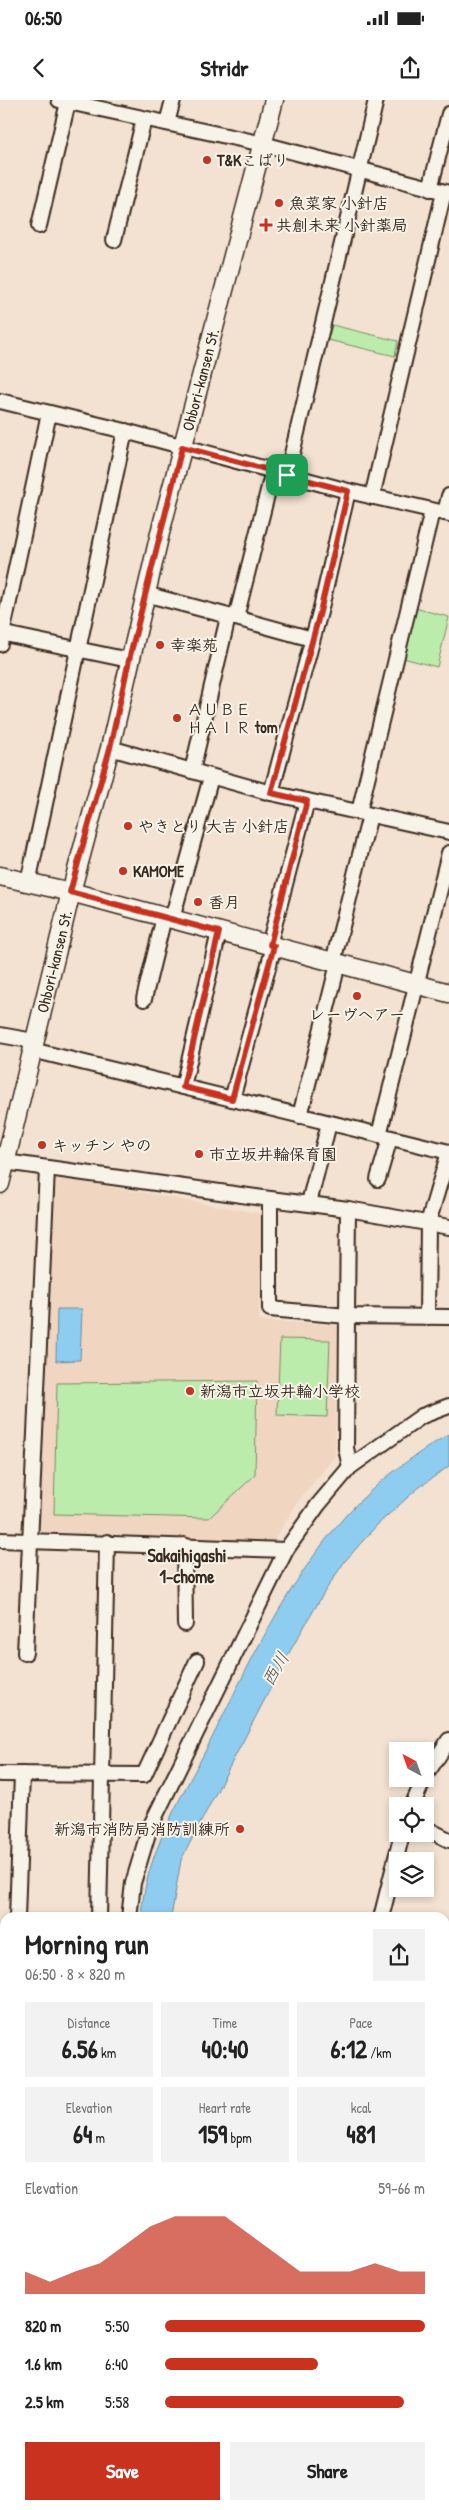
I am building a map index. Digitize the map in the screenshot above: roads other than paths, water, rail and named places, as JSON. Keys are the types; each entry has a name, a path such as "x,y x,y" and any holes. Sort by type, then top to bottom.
{"street":[{"path":"167,124 173,100"},
{"name":"Ohbori-kansen St.","path":"0,1184 70,892 110,748 129,660 182,447 264,144 274,100"},
{"path":"287,475 376,100"},
{"path":"39,226 63,101 94,104 167,124 264,144 441,191"},
{"path":"372,497 441,191 449,114"},
{"path":"114,240 144,118"},
{"path":"0,400 125,431 348,491 442,513"},
{"path":"49,413 1,637 129,660"},
{"path":"28,883 125,431"},
{"path":"192,771 232,617 273,471"},
{"path":"271,793 348,491"},
{"path":"300,1116 336,963 365,814 442,513 449,496"},
{"path":"145,594 312,638"},
{"path":"110,748 271,793 449,832"},
{"path":"144,999 211,777"},
{"path":"232,1099 307,801"},
{"path":"378,1179 416,985 449,853"},
{"path":"0,876 70,892 449,993"},
{"path":"183,1087 219,932"},
{"path":"0,1035 33,1046 183,1087 449,1152 428,1223 427,1317"},
{"path":"309,1203 328,1123"},
{"path":"5,1162 309,1203 449,1227"},
{"path":"25,1653 32,1540 47,1169"},
{"path":"270,1198 270,1309 348,1316 449,1317"},
{"path":"348,1209 346,1448 350,1468"},
{"path":"130,1912 132,1883 150,1826 286,1550 318,1505 350,1468 422,1416 449,1406"},
{"path":"0,1540 107,1542 286,1550"},
{"path":"98,1912 103,1776 107,1542"},
{"path":"184,1545 185,1624"},
{"path":"0,1774 144,1775 197,1661"},
{"path":"434,1763 449,1740"},
{"path":"17,1912 22,1774"},
{"path":"434,1832 449,1840"},
{"path":"382,1912 400,1842"}],"water":[{"path":"57,1309 82,1309 80,1360 56,1361"},
{"name":"西川","path":"449,1434 449,1466 417,1489 377,1525 345,1561 290,1651 181,1860 172,1912 142,1912 149,1872 166,1828 254,1655 288,1595 306,1566 348,1513 396,1470"}],"place":[{"name":"T&Kこばり","path":"207,160"},
{"name":"魚菜家 小針店","path":"279,203"},
{"name":"共創未来 小針薬局","path":"266,225"},
{"name":"幸楽苑","path":"160,645"},
{"name":"ＡＵＢＥ ＨＡＩＲ tom","path":"177,718"},
{"name":"やきとり 大吉 小針店","path":"128,826"},
{"name":"KAMOME","path":"123,871"},
{"name":"香月","path":"198,902"},
{"name":"レーヴヘアー","path":"357,996"},
{"name":"キッチン やの","path":"42,1145"},
{"name":"市立坂井輪保育園","path":"199,1154"},
{"name":"新潟市立坂井輪小学校","path":"190,1391"},
{"name":"新潟市消防局消防訓練所","path":"240,1829"}],"district":[{"name":"Sakaihigashi 1-chome","path":"187,1565"}]}
